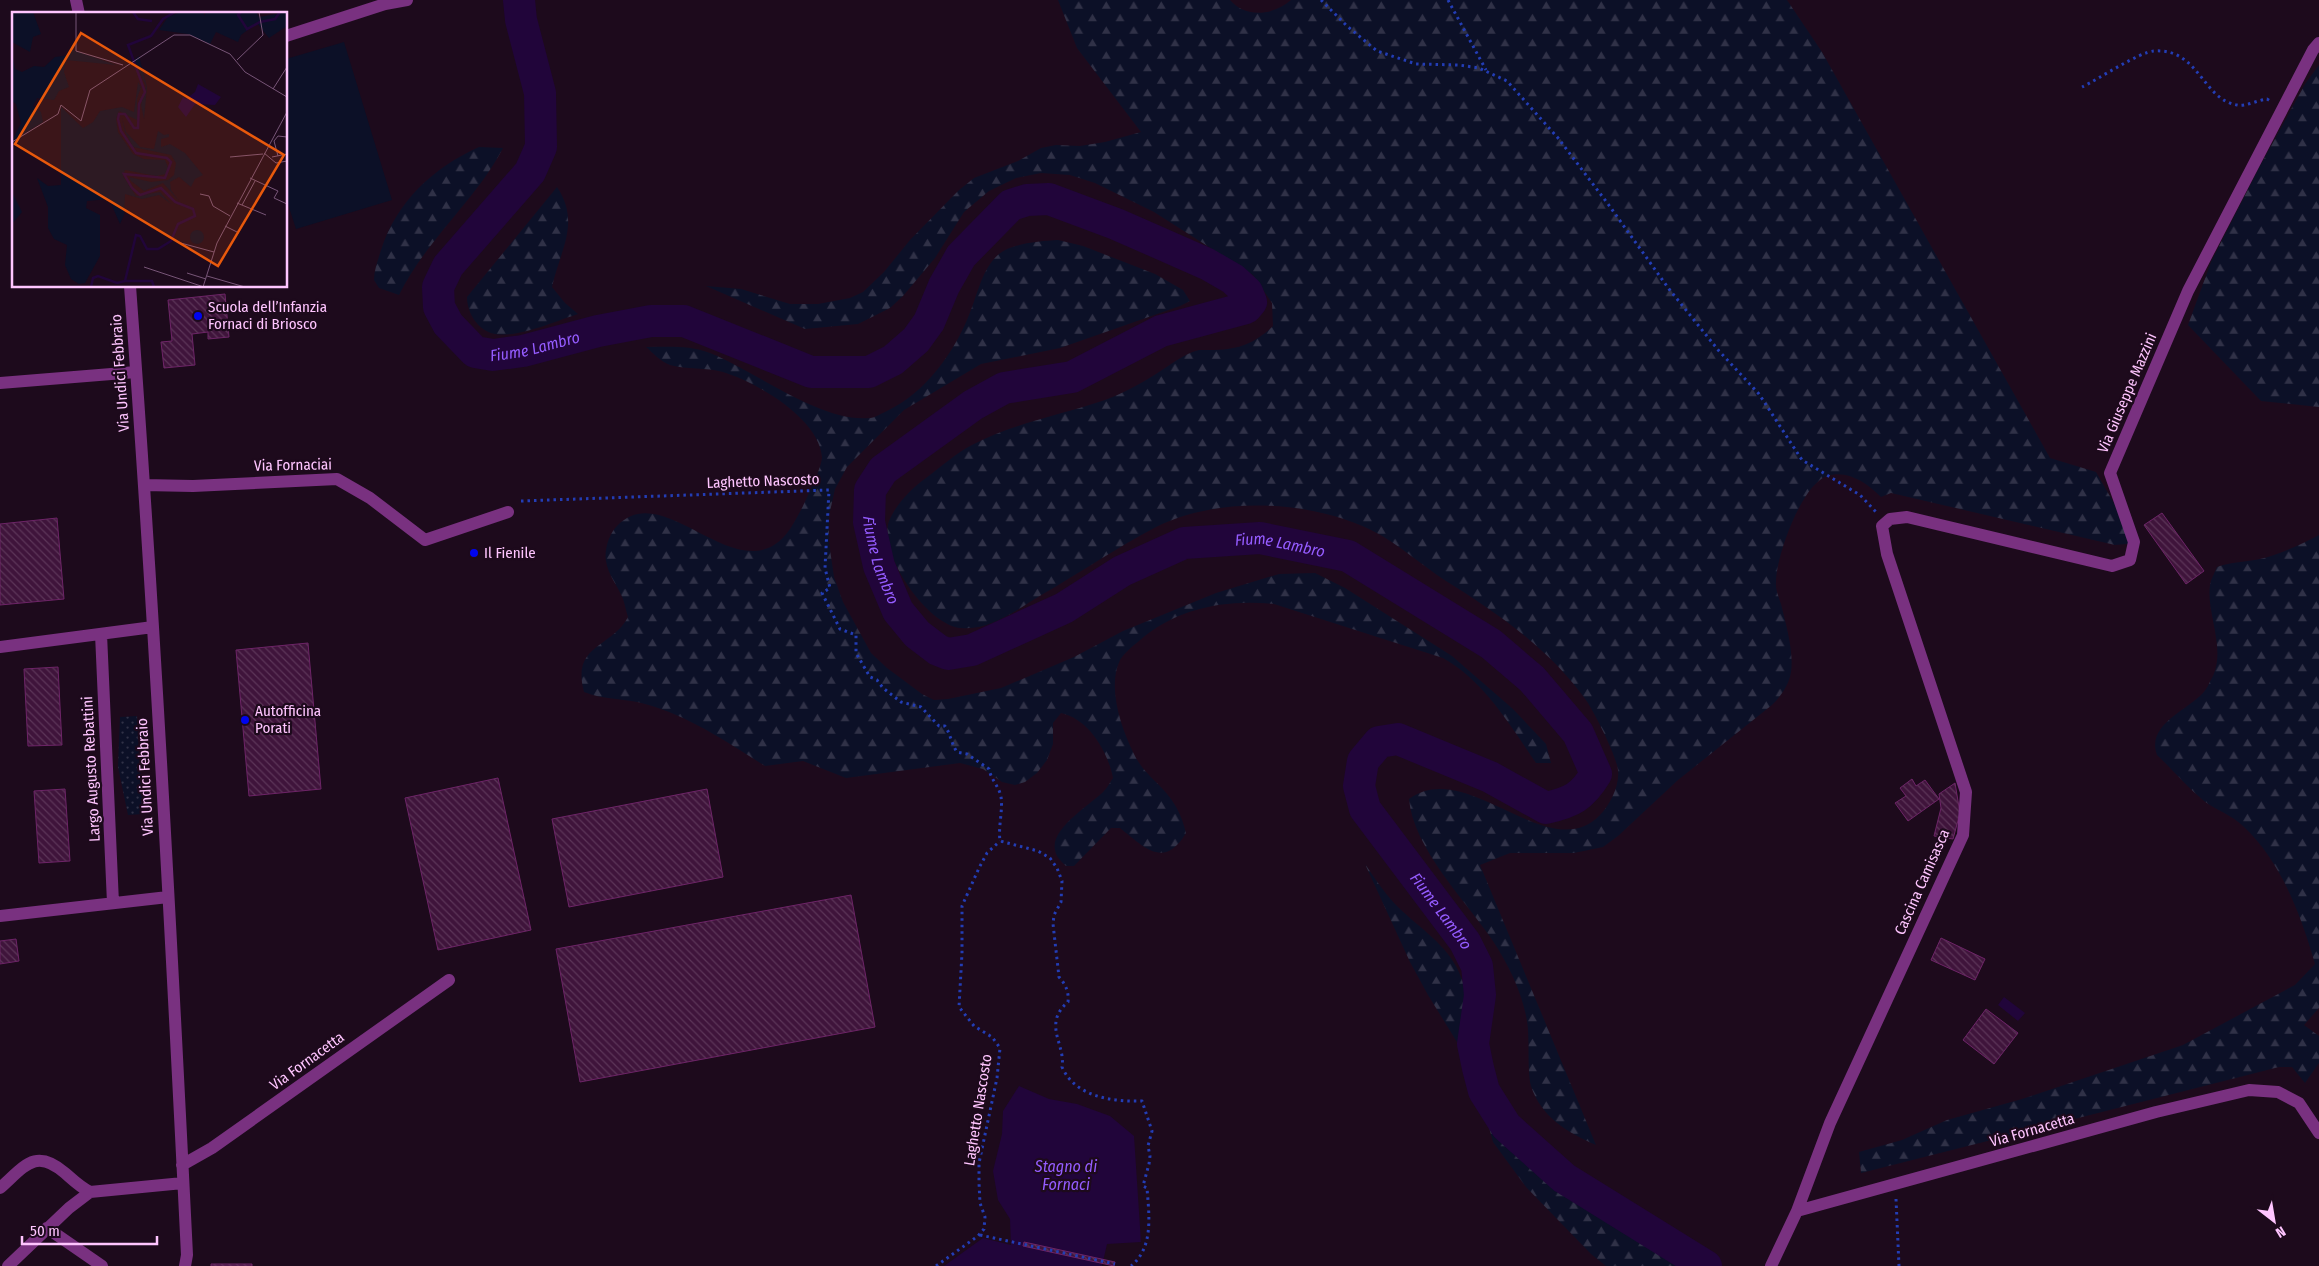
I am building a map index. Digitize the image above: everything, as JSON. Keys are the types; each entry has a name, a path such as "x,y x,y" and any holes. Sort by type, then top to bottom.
{"street":[{"path":"288,35 385,4 407,0"},
{"name":"Via Giuseppe Mazzini","path":"1882,526 1890,519 1908,517 2112,566 2130,560 2134,542 2110,473 2188,291 2313,50 2319,43"},
{"name":"Via Undici Febbraio","path":"130,288 153,627 187,1255 185,1266"},
{"path":"0,384 136,372"},
{"name":"Via Fornaciai","path":"144,485 193,486 337,479 370,498 425,540 508,512"},
{"name":"Cascina Camisasca","path":"1797,1211 1830,1123 1963,835 1966,792 1887,554 1882,526"},
{"path":"0,647 153,627"},
{"name":"Largo Augusto Rebattini","path":"101,634 114,903"},
{"path":"0,916 168,897"},
{"name":"Via Fornacetta","path":"182,1165 212,1148 449,980"},
{"name":"Via Fornacetta","path":"1797,1211 1897,1185 2156,1112 2249,1090 2278,1092 2299,1103 2319,1133"},
{"path":"0,1188 32,1160 40,1160 53,1165 80,1188 90,1192 183,1184"},
{"path":"8,1266 90,1192"},
{"path":"1771,1265 1797,1211"},
{"path":"48,1228 102,1266"}],"path":[{"path":"1322,0 1347,26 1377,51 1416,64 1458,65 1486,70 1507,81 1558,138 1669,289 1719,351 1759,394 1802,460 1860,495 1876,510 1882,526"},
{"path":"1448,0 1486,70"},
{"path":"2082,87 2152,51 2173,53 2194,66 2222,100 2239,106 2267,99 2282,109"},
{"name":"Laghetto Nascosto","path":"521,501 829,490 825,568 830,588 822,593 840,629 856,635 856,653 870,677 877,680 883,688 901,702 921,707 939,726 944,726 951,735 952,744 957,752 967,754 989,769 991,780 998,788 1002,798 1000,841 987,854 978,868 962,906 959,1007 974,1026 992,1038 1000,1048 997,1078 980,1163 980,1203 985,1217 984,1229 980,1235"},
{"path":"1000,841 1028,847 1050,858 1057,868 1062,881 1061,902 1054,914 1052,924 1059,977 1065,984 1069,995 1068,1002 1059,1010 1057,1020 1057,1043 1064,1056 1062,1067 1065,1075 1070,1082 1094,1095 1106,1099 1142,1101 1147,1111 1148,1123 1152,1131 1148,1146 1149,1164 1143,1186 1147,1188 1149,1228 1139,1260 1131,1266"},
{"path":"1897,1185 1899,1266"},
{"path":"936,1266 980,1235 1115,1264"}],"green space":[{"path":"1058,0 1230,0 1244,10 1260,13 1277,9 1291,0 1787,0 1822,52 2050,458 2096,472 2134,538 2127,544 2115,545 1891,493 1881,497 1864,483 1842,474 1827,476 1817,482 1799,507 1785,540 1777,571 1776,588 1789,638 1792,664 1784,690 1775,702 1678,780 1618,836 1603,847 1574,853 1510,853 1480,865 1596,1145 1575,1135 1557,1123 1541,1107 1531,1086 1527,1021 1522,1000 1514,980 1493,941 1430,855 1413,818 1409,799 1432,790 1456,791 1481,799 1532,822 1557,829 1580,828 1600,815 1607,806 1616,788 1618,770 1614,755 1600,726 1588,703 1558,666 1523,634 1381,535 1347,520 1293,508 1235,506 1207,510 1181,517 1156,527 1014,612 994,622 972,628 961,628 948,624 934,615 920,602 898,569 891,551 888,535 889,521 900,503 920,482 966,448 988,437 1111,398 1193,352 1224,349 1253,341 1273,326 1272,303 1253,275 1154,212 1095,183 1070,175 1041,173 1016,178 989,191 964,212 935,258 903,296 890,308 858,324 805,329 706,286 741,289 790,304 818,304 850,298 863,292 884,272 910,240 958,191 974,178 1018,161 1041,148 1056,145 1080,146 1105,142 1141,132 1077,48"},
{"path":"344,42 392,200 296,229 288,204 288,58"},
{"path":"2319,65 2319,407 2261,401 2188,325 2211,262 2260,166 2305,84"},
{"path":"479,147 503,148 479,185 423,256 399,295 379,288 374,280 376,265 388,232 407,201 432,176 462,155"},
{"path":"557,187 564,200 568,225 552,287 565,303 578,314 515,334 504,335 489,332 483,329 471,315 467,297"},
{"path":"1058,240 1083,246 1155,274 1183,290 1190,301 1060,348 981,364 904,410 847,467 835,489 829,516 829,543 834,577 843,602 871,653 887,668 922,694 934,700 948,699 1001,688 1074,657 1123,631 1216,593 1279,574 1315,573 1345,588 1452,656 1513,709 1546,744 1551,763 1536,763 1484,691 1458,668 1443,658 1274,604 1238,603 1202,608 1185,613 1153,630 1131,647 1122,657 1116,671 1115,694 1124,731 1141,766 1174,803 1186,833 1170,851 1162,853 1146,848 1120,828 1111,828 1074,866 1066,866 1059,859 1056,855 1055,842 1065,825 1104,791 1113,778 1107,758 1096,738 1071,716 1061,713 1053,723 1053,744 1047,760 1037,773 1025,782 1015,785 1002,782 983,769 960,763 846,778 803,761 765,766 707,730 677,715 637,702 591,695 584,692 583,664 588,655 613,635 628,617 623,599 606,561 608,542 617,526 634,515 653,514 673,520 735,548 755,551 774,545 787,533 803,506 822,457 818,443 810,429 784,404 768,393 723,372 683,368 667,364 646,347 678,347 702,350 728,361 810,404 851,417 872,418 914,394 937,370 963,329 984,275 999,254 1019,245"},
{"path":"2319,535 2319,1008 2304,1025 2319,1036 2319,1063 2305,1083 2292,1067 2279,1067 1861,1173 1859,1152 1902,1140 1947,1120 2022,1099 2183,1045 2295,985 2315,964 2296,908 2279,872 2268,855 2239,822 2204,801 2192,790 2157,755 2155,744 2157,735 2162,727 2203,693 2213,676 2216,665 2217,642 2210,596 2211,583 2217,567 2267,557 2290,549"},
{"path":"137,716 143,814 128,815 118,767 120,717"},
{"path":"1365,864 1394,903 1436,941 1457,968 1469,1002 1481,1074 1490,1108 1499,1128 1510,1145 1538,1175 1572,1199 1682,1266 1606,1266 1591,1254 1526,1187 1493,1142 1478,1087 1465,1055 1410,962"}],"water":[{"path":"2004,997 2025,1013 2018,1021 1998,1005"},
{"name":"Stagno di Fornaci","path":"1019,1086 1049,1099 1077,1104 1110,1116 1134,1136 1141,1242 1107,1244 1102,1266 944,1266 983,1238 1011,1245 1010,1219 998,1200 993,1171 1002,1134 1003,1111"}],"building":[{"path":"225,294 229,337 208,339 208,332 192,334 195,365 164,368 161,342 172,341 168,300"},
{"path":"2162,513 2204,571 2186,584 2144,525"},
{"path":"57,518 64,599 0,605 0,524"},
{"path":"308,643 321,789 249,796 236,650"},
{"path":"58,667 62,745 28,746 24,669"},
{"path":"498,778 531,930 438,950 405,798"},
{"path":"1912,779 1916,786 1925,780 1939,799 1908,821 1895,803 1906,796 1900,788"},
{"path":"1955,783 1960,813 1953,839 1934,836 1941,808 1939,794"},
{"path":"65,789 70,861 39,863 34,791"},
{"path":"707,789 723,877 569,907 552,819"},
{"path":"851,895 875,1027 580,1082 556,949"},
{"path":"1941,938 1985,959 1975,980 1931,960"},
{"path":"16,939 19,961 0,964 0,941"},
{"path":"1986,1009 2018,1033 1994,1064 1963,1040"},
{"path":"1024,1242 1115,1262 1114,1266 1023,1246"},
{"path":"211,1264 252,1264 252,1266 211,1266"}],"waterway":[{"name":"Fiume Lambro","path":"519,0 521,20 540,93 541,147 530,172 448,266 438,287 439,307 448,324 475,352 493,355 523,351 598,331 651,321 684,321 811,372 869,372 893,360 916,340 929,322 944,286 961,256 1011,205 1027,200 1049,199 1116,224 1207,264 1233,279 1247,292 1251,302 1246,308 1161,331 1072,377 1004,388 973,405 883,470 870,490 869,522 879,566 898,611 917,634 938,650 948,654 972,650 1064,608 1122,571 1184,543 1260,538 1348,556 1491,644 1532,679 1578,733 1596,774 1591,782 1570,801 1546,808 1490,777 1398,739 1379,742 1363,761 1359,786 1365,809 1465,942 1477,966 1480,995 1473,1044 1484,1091 1506,1126 1564,1178 1706,1266"}],"place":[{"name":"Scuola dell’Infanzia Fornaci di Briosco","path":"198,316"},
{"name":"Il Fienile","path":"474,553"},
{"name":"Autofficina Porati","path":"245,720"}]}
